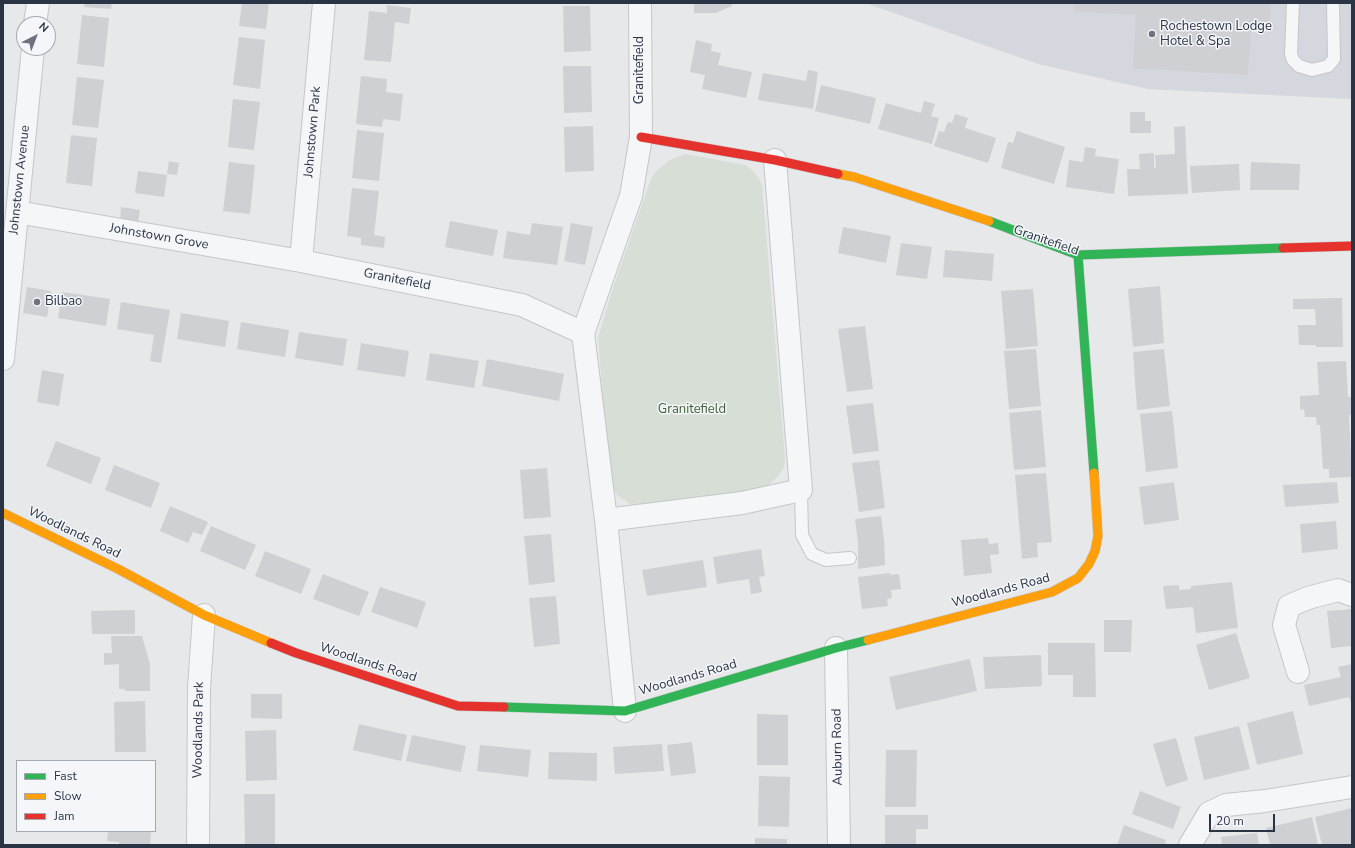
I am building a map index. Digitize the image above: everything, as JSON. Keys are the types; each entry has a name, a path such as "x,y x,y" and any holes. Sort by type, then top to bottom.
{"street":[{"path":"37,16 38,3"},
{"name":"Johnstown Park","path":"301,261 324,3"},
{"name":"Granitefield","path":"624,710 606,520 583,333 632,196 641,137 640,3"},
{"name":"Johnstown Avenue","path":"3,359 32,56"},
{"name":"Granitefield","path":"641,137 775,160 854,177 970,214 1078,254 1352,246"},
{"path":"606,520 742,503 800,490 775,160"},
{"name":"Johnstown Grove","path":"17,212 301,261"},
{"name":"Woodlands Road","path":"3,513 118,569 204,615 296,653 458,706 624,710 836,648 1052,592 1078,578 1089,564 1095,551 1098,536 1078,254"},
{"name":"Granitefield","path":"301,261 522,305 583,333"},
{"path":"1298,672 1284,625 1290,606 1308,598 1338,590 1352,595"},
{"name":"Woodlands Park","path":"198,845 199,688 204,615"},
{"name":"Auburn Road","path":"836,648 839,845"},
{"path":"1190,845 1209,813 1226,805 1265,801 1352,787"}],"lane":[{"path":"1293,3 1291,54 1293,60 1299,66 1312,70 1328,66 1334,59 1333,3"},
{"path":"800,490 802,535 812,554 826,560 850,558"}],"shaded area":[{"name":"Rochestown Lodge Hotel & Spa","path":"865,3 1352,3 1352,99 1148,89 1038,64"}],"green space":[{"name":"Granitefield","path":"685,154 746,165 758,177 762,185 785,459 784,468 766,488 757,491 640,507 632,505 618,496 610,484 598,338 611,294 651,179 656,171 670,160"}],"building":[{"path":"85,3 112,3 111,9 84,7"},
{"path":"242,3 269,3 266,29 239,26"},
{"path":"694,3 732,3 732,6 716,13 694,13"},
{"path":"1074,3 1271,3 1269,28 1251,27 1248,75 1133,68 1136,15 1074,11"},
{"path":"387,5 411,8 409,24 395,22 391,62 364,60 369,11 387,13"},
{"path":"563,6 590,6 591,51 564,52"},
{"path":"82,15 109,18 104,67 77,64"},
{"path":"239,37 265,40 260,89 233,85"},
{"path":"696,40 712,44 711,51 721,53 718,65 752,72 746,98 702,89 705,75 690,72"},
{"path":"563,66 591,66 592,112 564,113"},
{"path":"808,70 818,72 813,109 758,100 763,73 806,81"},
{"path":"361,76 387,79 386,92 403,94 400,121 383,119 382,127 356,124"},
{"path":"77,77 104,80 98,128 72,125"},
{"path":"821,85 876,98 870,124 815,111"},
{"path":"233,99 260,102 254,150 228,147"},
{"path":"924,101 935,104 931,116 939,118 932,144 878,129 886,103 921,113"},
{"path":"1130,112 1145,112 1145,121 1151,121 1151,133 1130,133"},
{"path":"955,114 968,118 965,128 996,138 988,163 934,146 939,131 944,132 948,122 952,123"},
{"path":"593,126 594,171 565,172 564,127"},
{"path":"1185,126 1188,194 1128,196 1127,169 1140,169 1139,154 1154,153 1154,168 1156,168 1155,155 1175,154 1174,127"},
{"path":"357,130 384,133 379,181 352,178"},
{"path":"1017,131 1065,147 1054,184 1001,168 1008,142 1013,143"},
{"path":"71,135 97,138 92,186 66,183"},
{"path":"1085,147 1096,149 1095,156 1119,159 1114,194 1066,187 1069,160 1083,162"},
{"path":"169,161 179,163 177,175 167,174"},
{"path":"229,162 255,165 250,214 223,211"},
{"path":"1251,162 1300,164 1299,190 1250,190"},
{"path":"1239,164 1240,190 1192,193 1190,166"},
{"path":"138,171 167,175 164,197 135,193"},
{"path":"352,188 379,191 374,235 385,237 384,248 361,245 361,238 347,236"},
{"path":"121,207 140,210 138,223 120,221"},
{"path":"450,221 498,230 493,256 445,247"},
{"path":"532,223 563,227 557,265 503,258 507,231 530,235"},
{"path":"571,223 593,227 585,265 564,261"},
{"path":"843,227 891,236 886,263 838,253"},
{"path":"901,243 932,247 927,279 896,275"},
{"path":"945,250 994,254 992,281 943,277"},
{"path":"1160,286 1164,343 1133,347 1128,289"},
{"name":"Bilbao","path":"27,287 51,291 47,317 23,313"},
{"path":"1033,289 1038,346 1006,349 1001,291"},
{"path":"62,292 110,299 106,326 58,318"},
{"path":"1342,298 1343,347 1316,347 1316,345 1299,345 1298,325 1316,325 1315,309 1293,309 1293,299"},
{"path":"121,302 170,310 161,363 150,361 154,335 117,329"},
{"path":"181,313 229,321 225,347 177,339"},
{"path":"241,322 289,330 285,357 237,349"},
{"path":"865,326 873,389 847,392 838,329"},
{"path":"299,332 347,339 343,366 295,358"},
{"path":"361,343 409,351 405,377 357,370"},
{"path":"1036,349 1041,406 1009,409 1004,351"},
{"path":"1164,349 1170,406 1137,410 1133,352"},
{"path":"430,353 479,361 474,388 426,380"},
{"path":"487,359 564,374 559,401 482,386"},
{"path":"1346,361 1348,397 1352,397 1352,415 1349,415 1352,477 1329,478 1329,469 1323,469 1320,425 1317,425 1316,417 1305,417 1304,409 1300,410 1300,396 1319,395 1317,362"},
{"path":"42,370 64,374 59,406 37,402"},
{"path":"873,403 879,451 853,454 846,406"},
{"path":"1041,410 1046,467 1014,470 1009,413"},
{"path":"1172,411 1178,468 1146,472 1140,414"},
{"path":"56,441 101,458 91,484 46,466"},
{"path":"879,460 885,508 859,512 852,463"},
{"path":"114,465 160,483 151,508 105,490"},
{"path":"547,468 551,517 524,519 520,470"},
{"path":"1046,473 1052,542 1037,543 1038,557 1022,559 1015,475"},
{"path":"1174,482 1179,520 1144,525 1139,487"},
{"path":"1337,482 1339,503 1285,507 1283,485"},
{"path":"170,506 208,522 202,535 193,532 188,543 160,531"},
{"path":"881,516 885,565 858,569 858,543 855,519"},
{"path":"1336,521 1338,549 1302,553 1300,524"},
{"path":"211,526 256,545 245,570 200,551"},
{"path":"551,534 555,582 529,585 524,536"},
{"path":"988,538 989,544 998,543 999,554 990,555 992,573 964,576 961,540"},
{"path":"761,549 765,576 759,577 762,592 751,594 749,579 717,584 713,557"},
{"path":"265,551 311,569 301,594 255,576"},
{"path":"703,560 707,587 647,596 642,570"},
{"path":"890,573 890,575 899,574 901,589 891,590 892,598 887,599 888,606 862,609 858,577"},
{"path":"323,574 369,592 359,616 313,599"},
{"path":"1232,582 1238,628 1196,633 1193,607 1166,609 1163,586 1179,585 1179,590 1191,589 1191,586"},
{"path":"380,587 426,602 417,628 371,612"},
{"path":"556,596 560,644 534,647 529,598"},
{"path":"1352,609 1352,646 1331,648 1327,611"},
{"path":"135,610 135,634 92,634 91,611"},
{"path":"1104,620 1132,620 1131,652 1104,652"},
{"path":"1236,633 1250,678 1209,690 1196,645"},
{"path":"111,636 142,636 150,664 150,691 125,691 125,689 119,689 119,664 104,665 104,653 112,653"},
{"path":"1048,643 1095,643 1096,697 1073,697 1073,675 1048,675"},
{"path":"1041,655 1042,686 985,689 983,657"},
{"path":"970,659 977,691 896,710 889,677"},
{"path":"1352,664 1352,706 1349,697 1309,706 1304,685 1341,677 1338,667"},
{"path":"251,694 282,694 282,719 251,718"},
{"path":"145,701 146,752 115,752 114,702"},
{"path":"1293,711 1303,754 1257,765 1247,723"},
{"path":"757,714 788,715 788,765 757,765"},
{"path":"359,724 407,735 401,761 353,750"},
{"path":"1239,726 1250,769 1204,780 1194,737"},
{"path":"276,730 277,780 246,781 245,731"},
{"path":"412,735 466,746 461,772 406,761"},
{"path":"1176,738 1188,780 1166,787 1153,744"},
{"path":"692,742 696,773 671,776 667,745"},
{"path":"662,744 664,771 615,774 613,747"},
{"path":"480,745 531,750 528,777 477,771"},
{"path":"886,750 917,750 916,807 885,807"},
{"path":"549,752 597,753 597,781 548,779"},
{"path":"759,776 790,777 789,827 758,826"},
{"path":"1140,791 1181,807 1173,829 1132,814"},
{"path":"244,794 275,794 275,844 245,844"},
{"path":"1352,808 1352,845 1322,845 1315,817"},
{"path":"885,815 928,815 928,829 916,829 916,845 885,845"},
{"path":"1312,817 1318,845 1270,845 1266,828"},
{"path":"1124,825 1166,840 1164,845 1117,845"},
{"path":"108,832 151,832 150,845 119,845 119,842 107,841"},
{"path":"1257,833 1259,845 1222,845 1221,837"},
{"path":"755,838 787,839 787,845 755,845"}],"traffic: fast":[{"path":"989,221 1078,255 1283,248"},
{"path":"1078,255 1094,473"},
{"path":"504,707 625,711 836,648 868,640"}],"traffic: slow":[{"path":"838,174 854,177 989,221"},
{"path":"868,640 1052,592 1078,578 1089,564 1095,551 1098,536 1094,473"},
{"path":"3,513 118,569 204,615 271,643"}],"traffic: jam":[{"path":"641,137 775,160 838,174"},
{"path":"1283,248 1352,246"},
{"path":"271,643 296,653 458,706 504,707"}],"place":[{"name":"Rochestown Lodge Hotel & Spa","path":"1152,34"},
{"name":"Bilbao","path":"37,302"}]}
